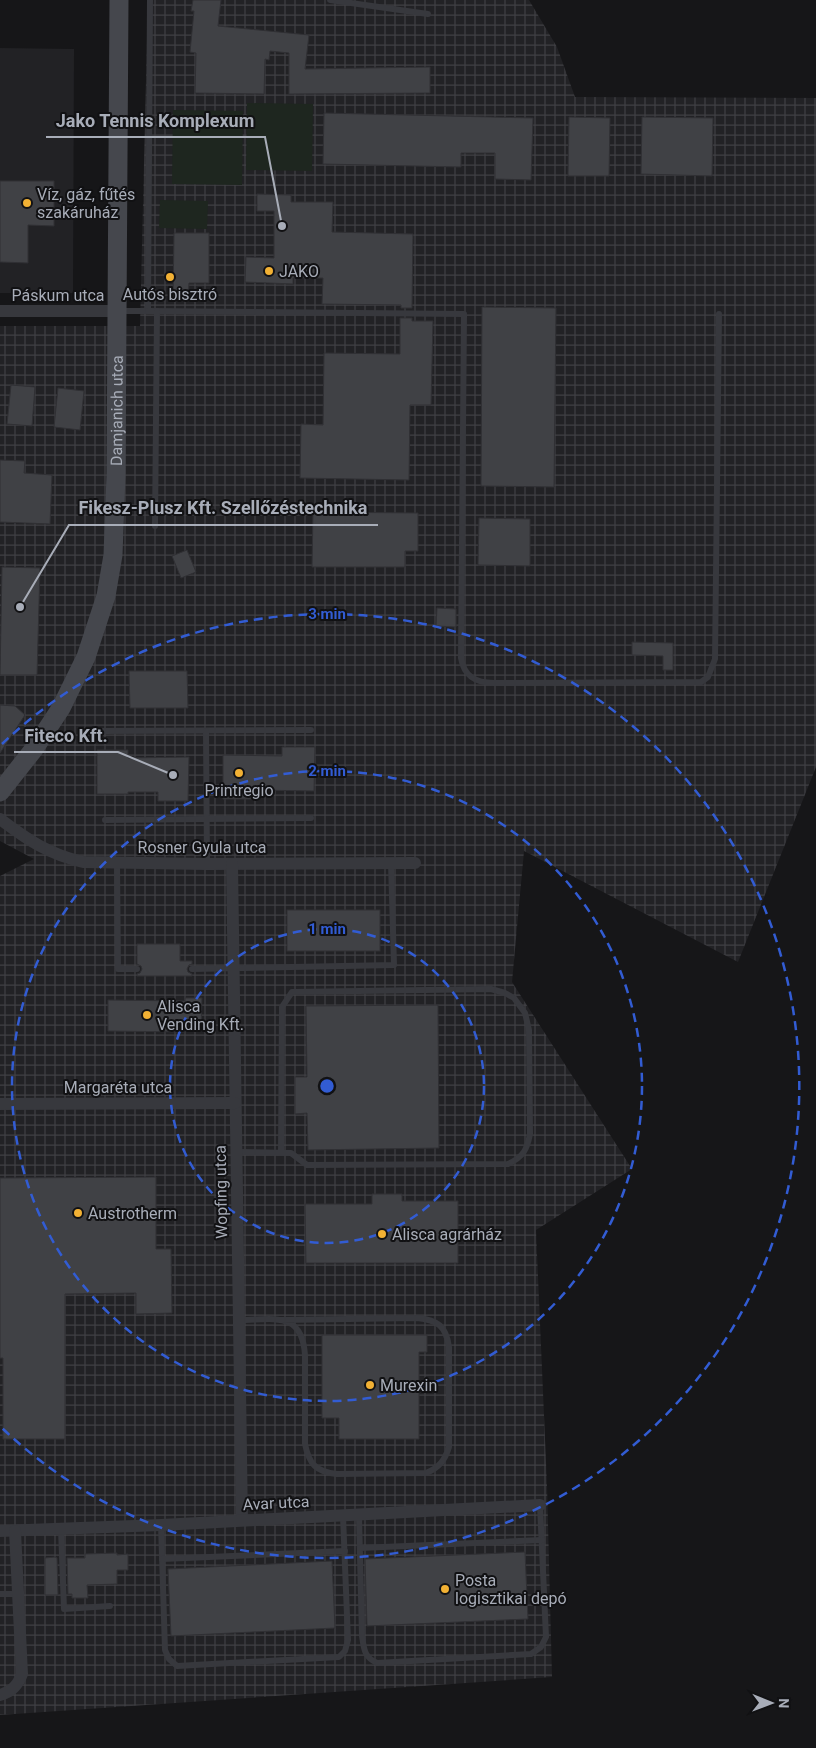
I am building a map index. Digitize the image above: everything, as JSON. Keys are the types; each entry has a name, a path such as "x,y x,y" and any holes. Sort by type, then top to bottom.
{"main road":[{"name":"Damjanich utca","path":"0,792 34,749 61,708 86,657 106,596 113,555 115,531 119,0"}],"street":[{"name":"Páskum utca","path":"0,311 117,311"},
{"name":"Rosner Gyula utca","path":"0,819 28,840 48,851 64,858 83,862 208,864 415,863"},
{"name":"Wopfing utca","path":"232,864 242,1520"},
{"name":"Margaréta utca","path":"0,1104 236,1103"},
{"name":"Avar utca","path":"0,1531 359,1516 540,1505"},
{"path":"0,1695 13,1689 19,1682 22,1674 15,1531"}],"lane":[{"path":"148,311 150,0"},
{"path":"330,0 428,14"},
{"path":"117,311 464,314 461,658 462,668 466,674 480,682 488,683 701,682 708,677 715,658 719,314"},
{"path":"155,526 157,311"},
{"path":"102,731 311,730"},
{"path":"206,731 208,864"},
{"path":"105,820 311,818"},
{"path":"117,862 118,970 137,969"},
{"path":"192,969 394,965 391,863"},
{"path":"236,1152 281,1153 292,1153 307,1166 508,1164 518,1159 527,1150 530,1134 529,1030 525,1013 514,998 491,989 292,992 282,1007 281,1153"},
{"path":"239,1320 418,1318 431,1320 440,1325 448,1337 449,1447 443,1461 426,1473 337,1474 319,1470 312,1464 307,1457 304,1444 304,1341 296,1327 280,1320"},
{"path":"359,1516 364,1653 370,1660 377,1663 531,1654 541,1648 546,1637 540,1505"},
{"path":"161,1525 165,1650 169,1659 177,1666 339,1656 345,1651 348,1640 343,1516"},
{"path":"62,1529 64,1609 110,1606"},
{"path":"360,1548 542,1540"},
{"path":"162,1559 345,1551"},
{"path":"0,1594 18,1594"}],"shaded area":[{"path":"148,0 529,0 557,47 575,97 816,98 816,767 738,962 524,851 512,982 632,1169 536,1230 547,1485 552,1677 0,1715 0,876 34,859 0,841 0,326 140,326"},
{"path":"0,48 74,49 73,293 0,293"},
{"path":"247,103 313,104 312,171 246,170"},
{"path":"173,110 243,111 242,185 172,184"},
{"path":"160,200 208,201 207,229 159,228"}],"building":[{"path":"193,0 221,0 218,26 309,35 305,69 430,67 430,93 289,94 289,53 270,51 269,60 265,59 264,94 195,93 196,53 190,52 194,11 191,11"},
{"path":"324,113 533,118 531,180 495,179 495,153 461,153 461,167 323,164"},
{"path":"569,117 610,118 609,176 568,176"},
{"path":"642,117 713,118 712,176 641,174"},
{"name":"Víz, gáz, fűtés szakáruház","path":"0,181 54,181 54,226 28,225 28,263 0,262"},
{"path":"257,194 291,195 291,202 333,202 332,232 413,234 412,308 401,308 401,305 322,304 323,278 293,278 293,284 245,282 246,257 274,258 274,211 257,211"},
{"path":"174,233 209,233 209,283 189,283 188,297 173,297"},
{"path":"482,307 556,308 554,487 481,486"},
{"path":"400,318 412,318 412,321 433,321 431,405 410,405 409,480 300,478 301,424 323,425 324,353 400,354"},
{"path":"11,385 35,387 32,426 7,424"},
{"path":"58,388 84,391 80,430 54,427"},
{"path":"0,460 25,461 24,473 52,475 50,524 0,522"},
{"path":"313,512 418,513 418,551 405,551 405,567 312,567"},
{"path":"479,518 530,519 530,566 478,565"},
{"path":"187,550 196,572 181,578 172,556"},
{"path":"2,567 40,568 37,675 0,675"},
{"path":"437,608 456,609 456,627 436,626"},
{"path":"632,642 673,643 673,670 663,670 663,656 632,655"},
{"path":"129,671 187,671 188,708 130,708"},
{"path":"0,705 15,706 25,715 0,753"},
{"path":"282,747 315,747 314,791 254,790 254,799 223,799 223,755 282,756"},
{"path":"97,750 128,750 128,758 189,757 188,801 158,801 158,792 97,794"},
{"path":"287,910 380,910 380,951 287,951"},
{"path":"137,944 180,944 180,961 192,961 192,964 187,969 192,976 137,976 142,969 137,964"},
{"name":"Alisca Vending Kft.","path":"185,998 202,998 201,1029 185,1029 185,1032 108,1031 108,1000 185,1001"},
{"path":"438,1005 439,1148 308,1150 307,1113 295,1114 295,1077 307,1077 306,1006"},
{"name":"Austrotherm","path":"156,1177 156,1249 171,1249 172,1313 136,1314 136,1293 65,1294 65,1439 3,1439 3,1358 0,1358 0,1178"},
{"name":"Alisca agrárház","path":"372,1194 402,1194 402,1201 458,1201 458,1263 306,1263 305,1204 372,1204"},
{"name":"Murexin","path":"322,1335 427,1335 427,1352 419,1352 419,1439 339,1439 339,1418 322,1418"},
{"name":"Posta logisztikai depó","path":"525,1552 528,1619 367,1626 365,1559"},
{"path":"117,1553 117,1555 128,1554 128,1570 117,1570 117,1584 87,1585 88,1598 72,1598 72,1594 68,1594 67,1558 85,1558 85,1554"},
{"path":"45,1558 57,1558 58,1595 45,1595"},
{"path":"332,1561 335,1628 171,1636 168,1569"}],"place":[{"name":"Víz, gáz, fűtés szakáruház","path":"27,203"},
{"name":"Jako Tennis Komplexum","path":"282,226"},
{"name":"JAKO","path":"269,271"},
{"name":"Autós bisztró","path":"170,277"},
{"name":"Fikesz-Plusz Kft. Szellőzéstechnika","path":"20,607"},
{"name":"Printregio","path":"239,773"},
{"name":"Fiteco Kft.","path":"173,775"},
{"name":"Alisca Vending Kft.","path":"147,1015"},
{"name":"Austrotherm","path":"78,1213"},
{"name":"Alisca agrárház","path":"382,1234"},
{"name":"Murexin","path":"370,1385"},
{"name":"Posta logisztikai depó","path":"445,1589"}]}
